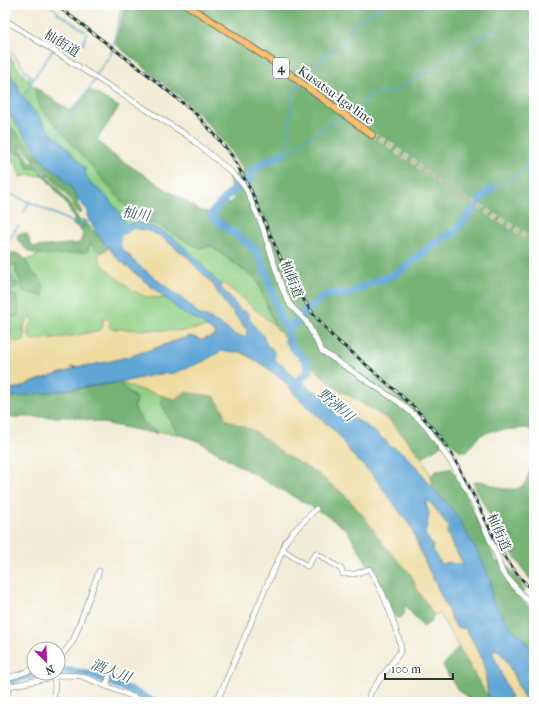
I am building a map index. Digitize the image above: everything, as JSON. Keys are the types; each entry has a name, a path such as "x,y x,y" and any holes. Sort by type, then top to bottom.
{"main road":[{"name":"Kusatsu-Iga line","path":"187,5 272,61 372,135"}],"street":[{"name":"杣街道","path":"5,20 188,136 241,182 246,189 261,223 282,288 290,305 306,321 322,351 400,403 418,418 428,430 457,471 477,510 502,572 525,598 534,605"},
{"path":"216,702 283,550 285,542 316,509"},
{"path":"283,550 307,566 316,553 341,568 343,574 355,574 369,569 374,576 392,615 401,648 400,652 370,693 368,702"},
{"path":"66,649 72,641 100,571"},
{"path":"5,678 26,672"},
{"path":"66,675 81,676 143,702"},
{"path":"106,686 109,677"},
{"path":"5,698 8,686 28,681"},
{"path":"53,702 54,681"}],"green space":[{"path":"125,5 534,5 534,432 527,428 492,431 480,435 467,451 460,451 449,440 422,458 389,420 336,388 299,355 275,326 257,280 211,246 199,248 158,225 137,219 40,107 35,87 70,111 90,90 119,107 97,140 112,154 201,211 214,213 224,200 230,204 234,199 231,193 229,176 244,172 226,145 203,119 179,96 115,44"},
{"path":"5,50 25,77 31,80 29,83 35,87 35,90 137,219 158,225 199,248 211,246 257,280 275,326 222,283 221,286 194,256 172,237 155,228 136,222 128,224 122,219 120,213 102,192 91,183 86,176 84,167 59,139 50,133 19,92 18,86 5,66"},
{"path":"5,106 25,137 43,161 52,170 51,170 5,121"},
{"path":"5,121 51,170 60,174 64,181 71,187 79,201 77,203 82,212 79,214 66,194 20,145 18,145 29,161 34,162 61,192 84,227 83,219 109,248 105,252 101,252 90,244 87,252 43,255 30,252 19,242 17,235 22,233 27,234 31,245 35,247 80,243 83,234 79,227 73,225 74,220 72,214 63,199 51,184 35,168 28,168 22,153 17,154 11,150 12,143 5,135"},
{"path":"5,135 22,153 28,168 35,168 41,173 41,176 31,175 20,177 16,164 13,162 5,162"},
{"path":"90,244 101,252 105,252 102,253 146,297 165,298 188,316 198,320 207,327 184,331 112,329 103,319 103,326 100,330 75,336 33,340 30,338 27,330 29,326 23,327 24,340 16,342 5,337 10,331 5,326 5,317 8,317 19,306 15,295 10,294 11,281 9,273 5,274 5,266 17,265 16,272 22,284 23,291 40,279 32,272 25,259 33,258 39,254 87,252"},
{"path":"5,253 15,253 21,255 32,272 40,279 43,286 43,296 23,291 22,284 16,272 17,265 5,266"},
{"path":"9,273 13,279 11,283 17,282 19,285 10,294 15,295 19,306 18,316 5,317 5,289 9,289 8,285 10,283 9,281 5,282 5,274"},
{"path":"119,383 161,395 162,405 178,434 156,431 149,428 140,418 134,407 136,398"},
{"path":"119,383 136,399 134,407 138,415 146,424 157,431 157,434 73,417 5,418 5,398"},
{"path":"185,392 214,396 224,411 225,419 255,431 284,454 317,473 346,496 411,574 417,589 434,615 431,622 423,627 405,605 405,612 402,617 396,618 376,575 368,565 347,530 326,515 198,441 178,434 162,404 161,395 175,399"},
{"path":"534,462 534,583 528,577 497,530 473,483 481,481 503,489 517,489 524,485"},
{"path":"450,467 460,481 496,562 504,561 525,590 519,598 534,611 534,653 521,636 513,630 492,600 491,582 455,513 433,488 431,476 436,470 444,470"},
{"path":"458,647 488,697 481,702 474,702 457,689 443,666"}],"sand":[{"path":"133,228 145,230 160,236 190,259 213,285 219,295 247,330 247,334 244,337 235,335 204,316 198,314 190,305 138,265 121,247 120,243 121,235"},
{"path":"109,248 116,257 165,298 146,297 134,291 113,275 101,263 98,253 102,253"},
{"path":"222,282 275,326 299,355 336,388 389,420 422,458 431,476 433,488 419,469 364,424 348,415 333,395 325,397 315,391 311,391 297,378 294,378 283,365 281,365 274,358 272,348 267,346 263,335 249,318 249,314 244,314 221,289"},
{"path":"30,318 32,318 33,321 28,331 30,338 33,340 75,336 100,330 103,326 103,319 108,319 110,321 109,327 112,329 184,331 207,327 217,335 201,340 190,336 132,356 88,366 73,367 78,368 29,383 19,388 5,389 5,337 16,342 24,340 24,326"},
{"path":"221,351 241,352 263,365 282,379 301,401 336,432 354,457 373,475 411,527 422,555 456,627 466,629 480,654 485,671 488,697 439,613 434,615 417,589 411,574 383,544 366,519 346,496 317,473 284,454 255,431 225,419 224,411 214,396 185,392 175,399 119,383 158,374 174,373 202,362"},
{"path":"425,501 432,504 449,527 447,532 453,547 464,565 449,562 442,564 437,558 432,548 433,546 425,534 429,514"},
{"path":"494,648 503,656 527,702 513,702 493,654"}],"water":[{"name":"野洲川","path":"5,66 18,86 19,92 41,119 50,133 59,139 84,167 86,176 91,183 102,192 120,213 122,219 128,224 136,222 155,228 172,237 194,256 243,313 243,310 249,314 249,318 263,335 267,346 273,351 274,358 281,365 283,365 294,378 297,378 311,391 315,391 325,397 333,395 348,415 364,424 387,442 389,446 394,447 404,454 419,469 425,479 455,513 480,556 491,582 492,600 513,630 521,636 534,653 534,702 527,702 506,660 499,651 494,648 493,654 513,702 491,702 488,697 485,671 480,654 466,629 456,627 422,555 411,527 373,475 354,457 336,432 301,401 282,379 263,365 241,352 221,351 202,362 174,373 158,374 127,381 5,398 5,389 19,388 29,383 77,368 70,367 86,366 116,360 190,336 201,340 217,334 198,320 184,314 116,257 96,232 87,216 87,210 79,201 71,187 64,181 60,174 52,170 43,161 5,106","holes":["133,228 145,230 160,236 190,259 214,285 223,301 247,330 247,334 244,337 235,335 219,323 198,314 190,305 138,265 121,247 120,243 121,235","425,501 432,504 449,527 447,532 451,544 458,553 464,565 449,562 442,564 437,558 432,548 433,546 425,534 429,514"]}],"waterway":[{"path":"5,11 7,5"},
{"path":"23,98 34,78 62,36 64,35 80,45 83,44 86,34 86,32 58,14 56,10 49,5"},
{"path":"96,75 111,54 122,5"},
{"path":"301,80 308,71 321,61 328,52 345,41 351,26 385,5"},
{"path":"352,117 354,117 370,94 398,89 430,71 487,33 498,29"},
{"path":"5,44 29,75 34,78"},
{"path":"56,140 95,79"},
{"path":"285,151 288,140 291,103 295,89 299,83"},
{"path":"282,154 289,149 298,147 303,140 319,132 331,121 346,118"},
{"path":"491,189 521,172 525,168 534,151"},
{"path":"282,154 251,171 249,180 231,192 211,214 212,217 257,252 269,281 276,307 282,321 288,328 288,341 305,359 308,367 309,372 301,378 303,392"},
{"path":"288,328 296,323 302,314 322,297 334,293 343,295 398,272 436,242 456,230 482,197 491,189"},
{"path":"5,192 80,226 90,220"},
{"path":"24,212 29,202"},
{"path":"5,245 7,245 19,225"},
{"name":"酒人川","path":"66,671 82,673 107,680 153,702"},
{"name":"酒人川","path":"5,681 26,676"}],"tunnel":[{"path":"372,135 459,194 534,241"}],"railway":[{"path":"56,5 147,74 195,113 233,157 252,193 291,280 311,311 334,338 414,407 441,437 458,464 504,556 534,593"}],"water label":[{"name":"杣川","path":"136,214"}]}
